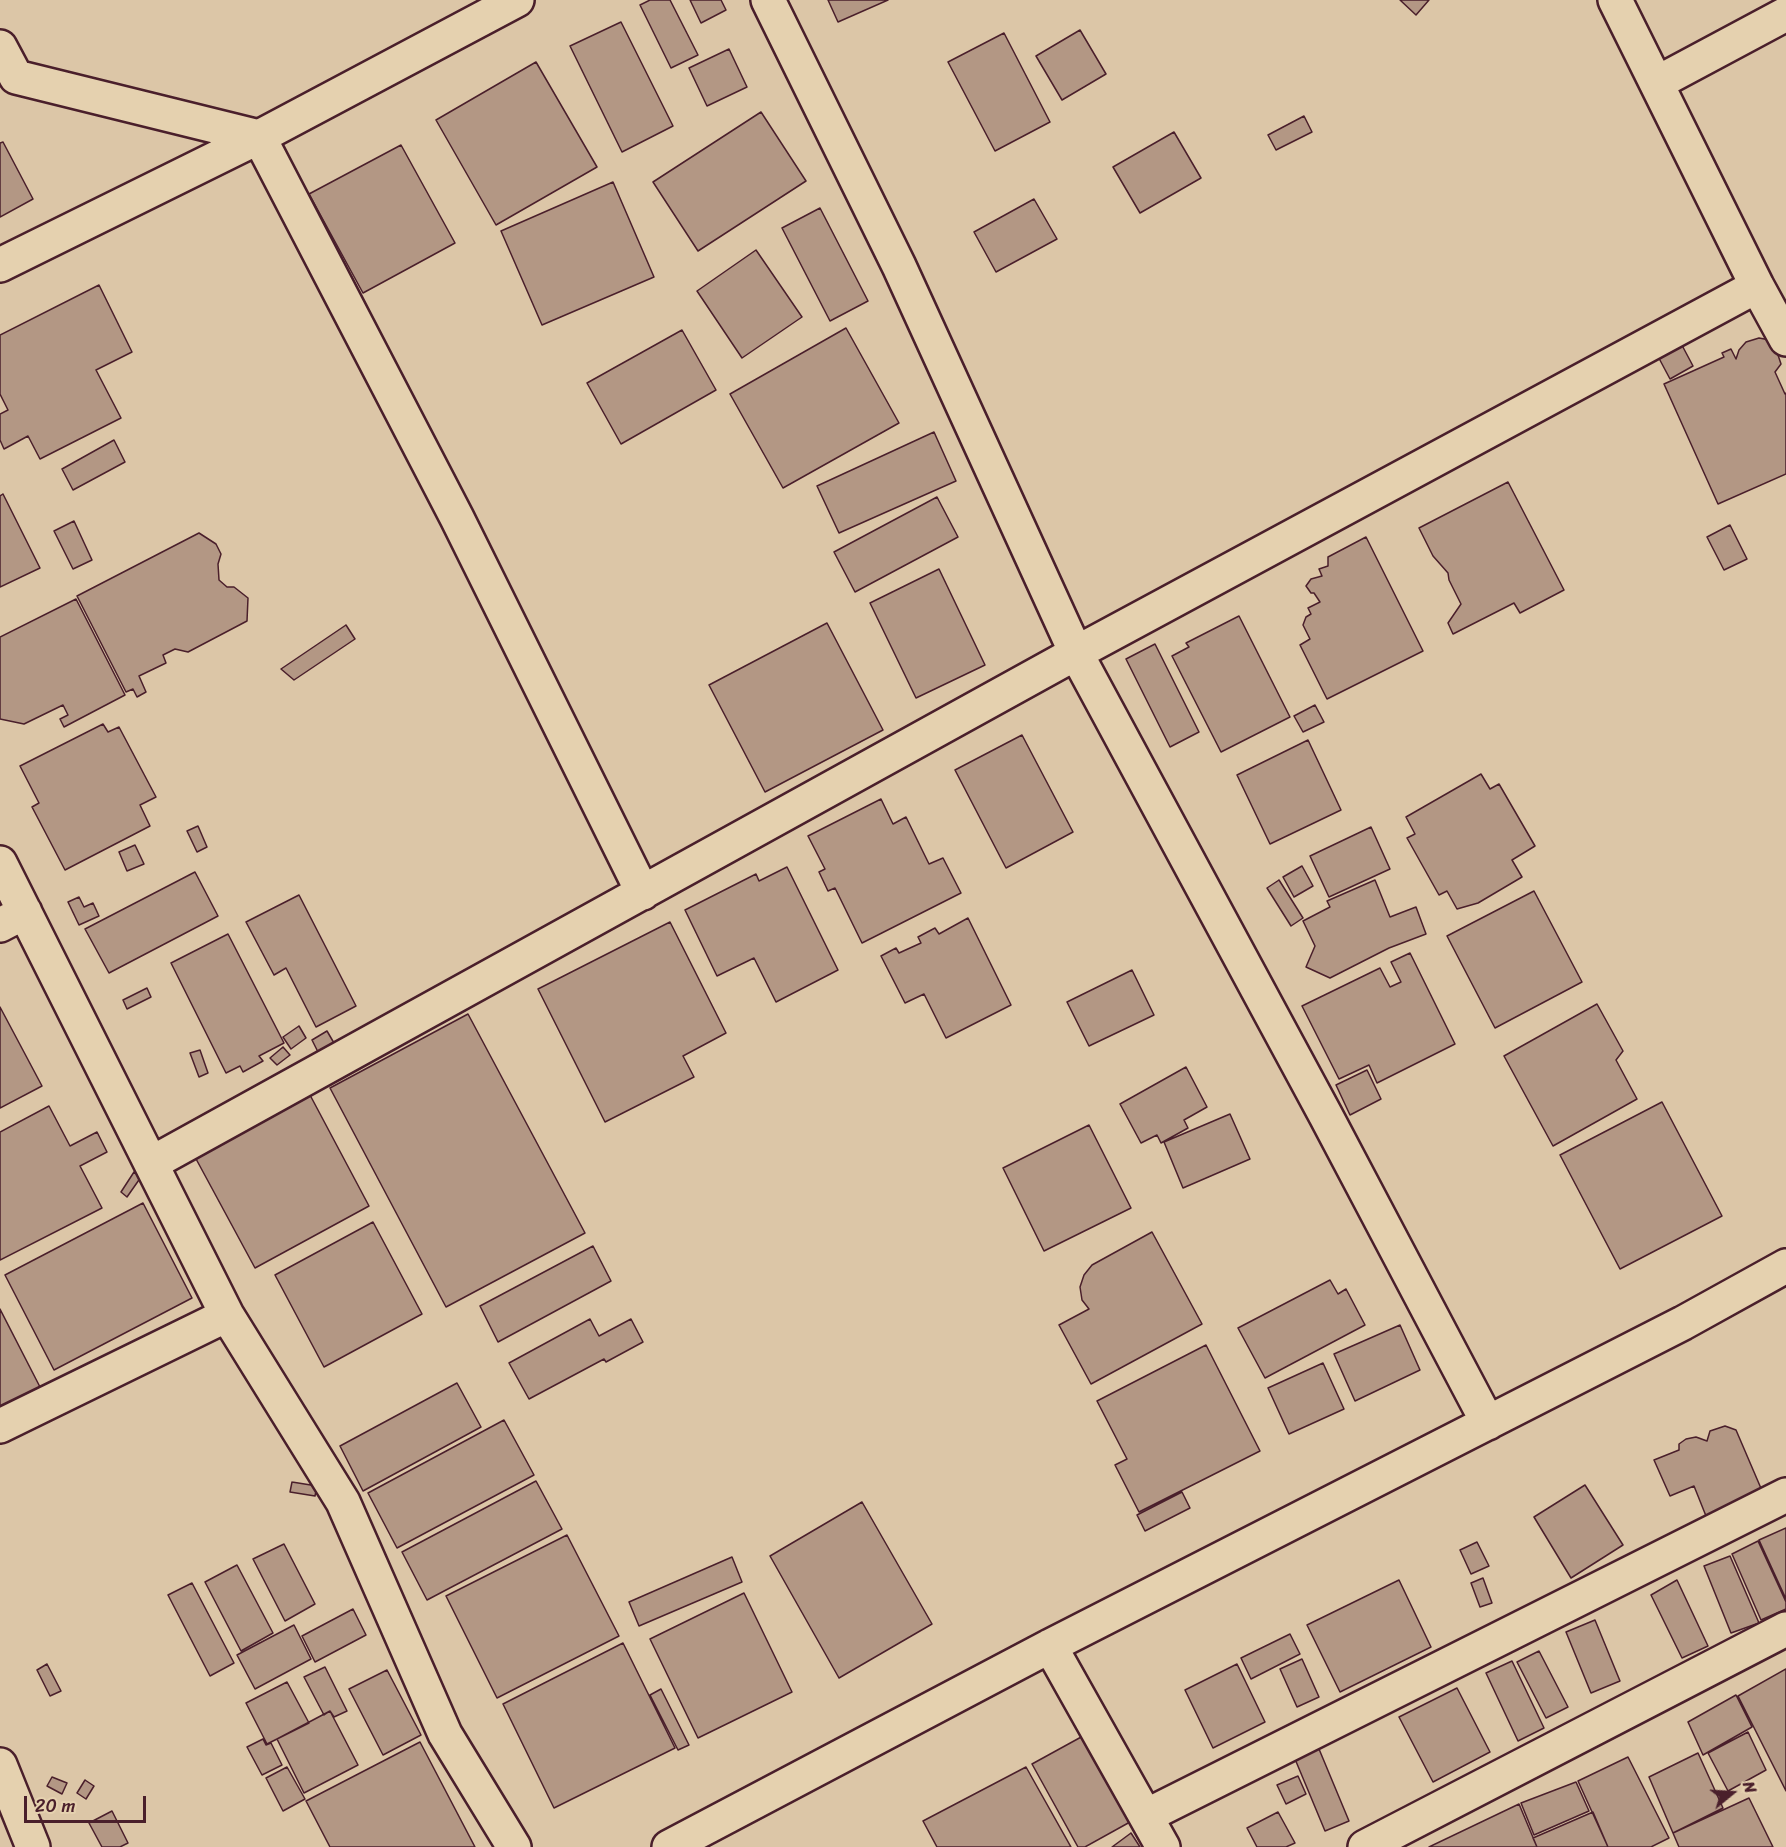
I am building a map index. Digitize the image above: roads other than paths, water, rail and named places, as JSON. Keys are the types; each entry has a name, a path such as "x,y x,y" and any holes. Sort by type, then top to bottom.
{"street":[{"path":"0,265 259,136 517,0"},
{"path":"768,0 898,266 1076,653 1326,1116 1488,1423"},
{"path":"1615,0 1757,286 1786,339"},
{"path":"1657,83 1786,14"},
{"path":"0,47 16,77 259,136 457,518 643,893"},
{"path":"152,1163 1076,653 1757,286"},
{"path":"0,863 12,918 152,1163 227,1315 343,1502 445,1734 514,1847"},
{"path":"669,1847 1050,1646 1683,1323 1786,1266"},
{"path":"0,1426 227,1315"},
{"path":"1146,1816 1786,1495"},
{"path":"1365,1847 1786,1629"},
{"path":"1050,1646 1163,1847"},
{"path":"0,1765 33,1847"}]}
